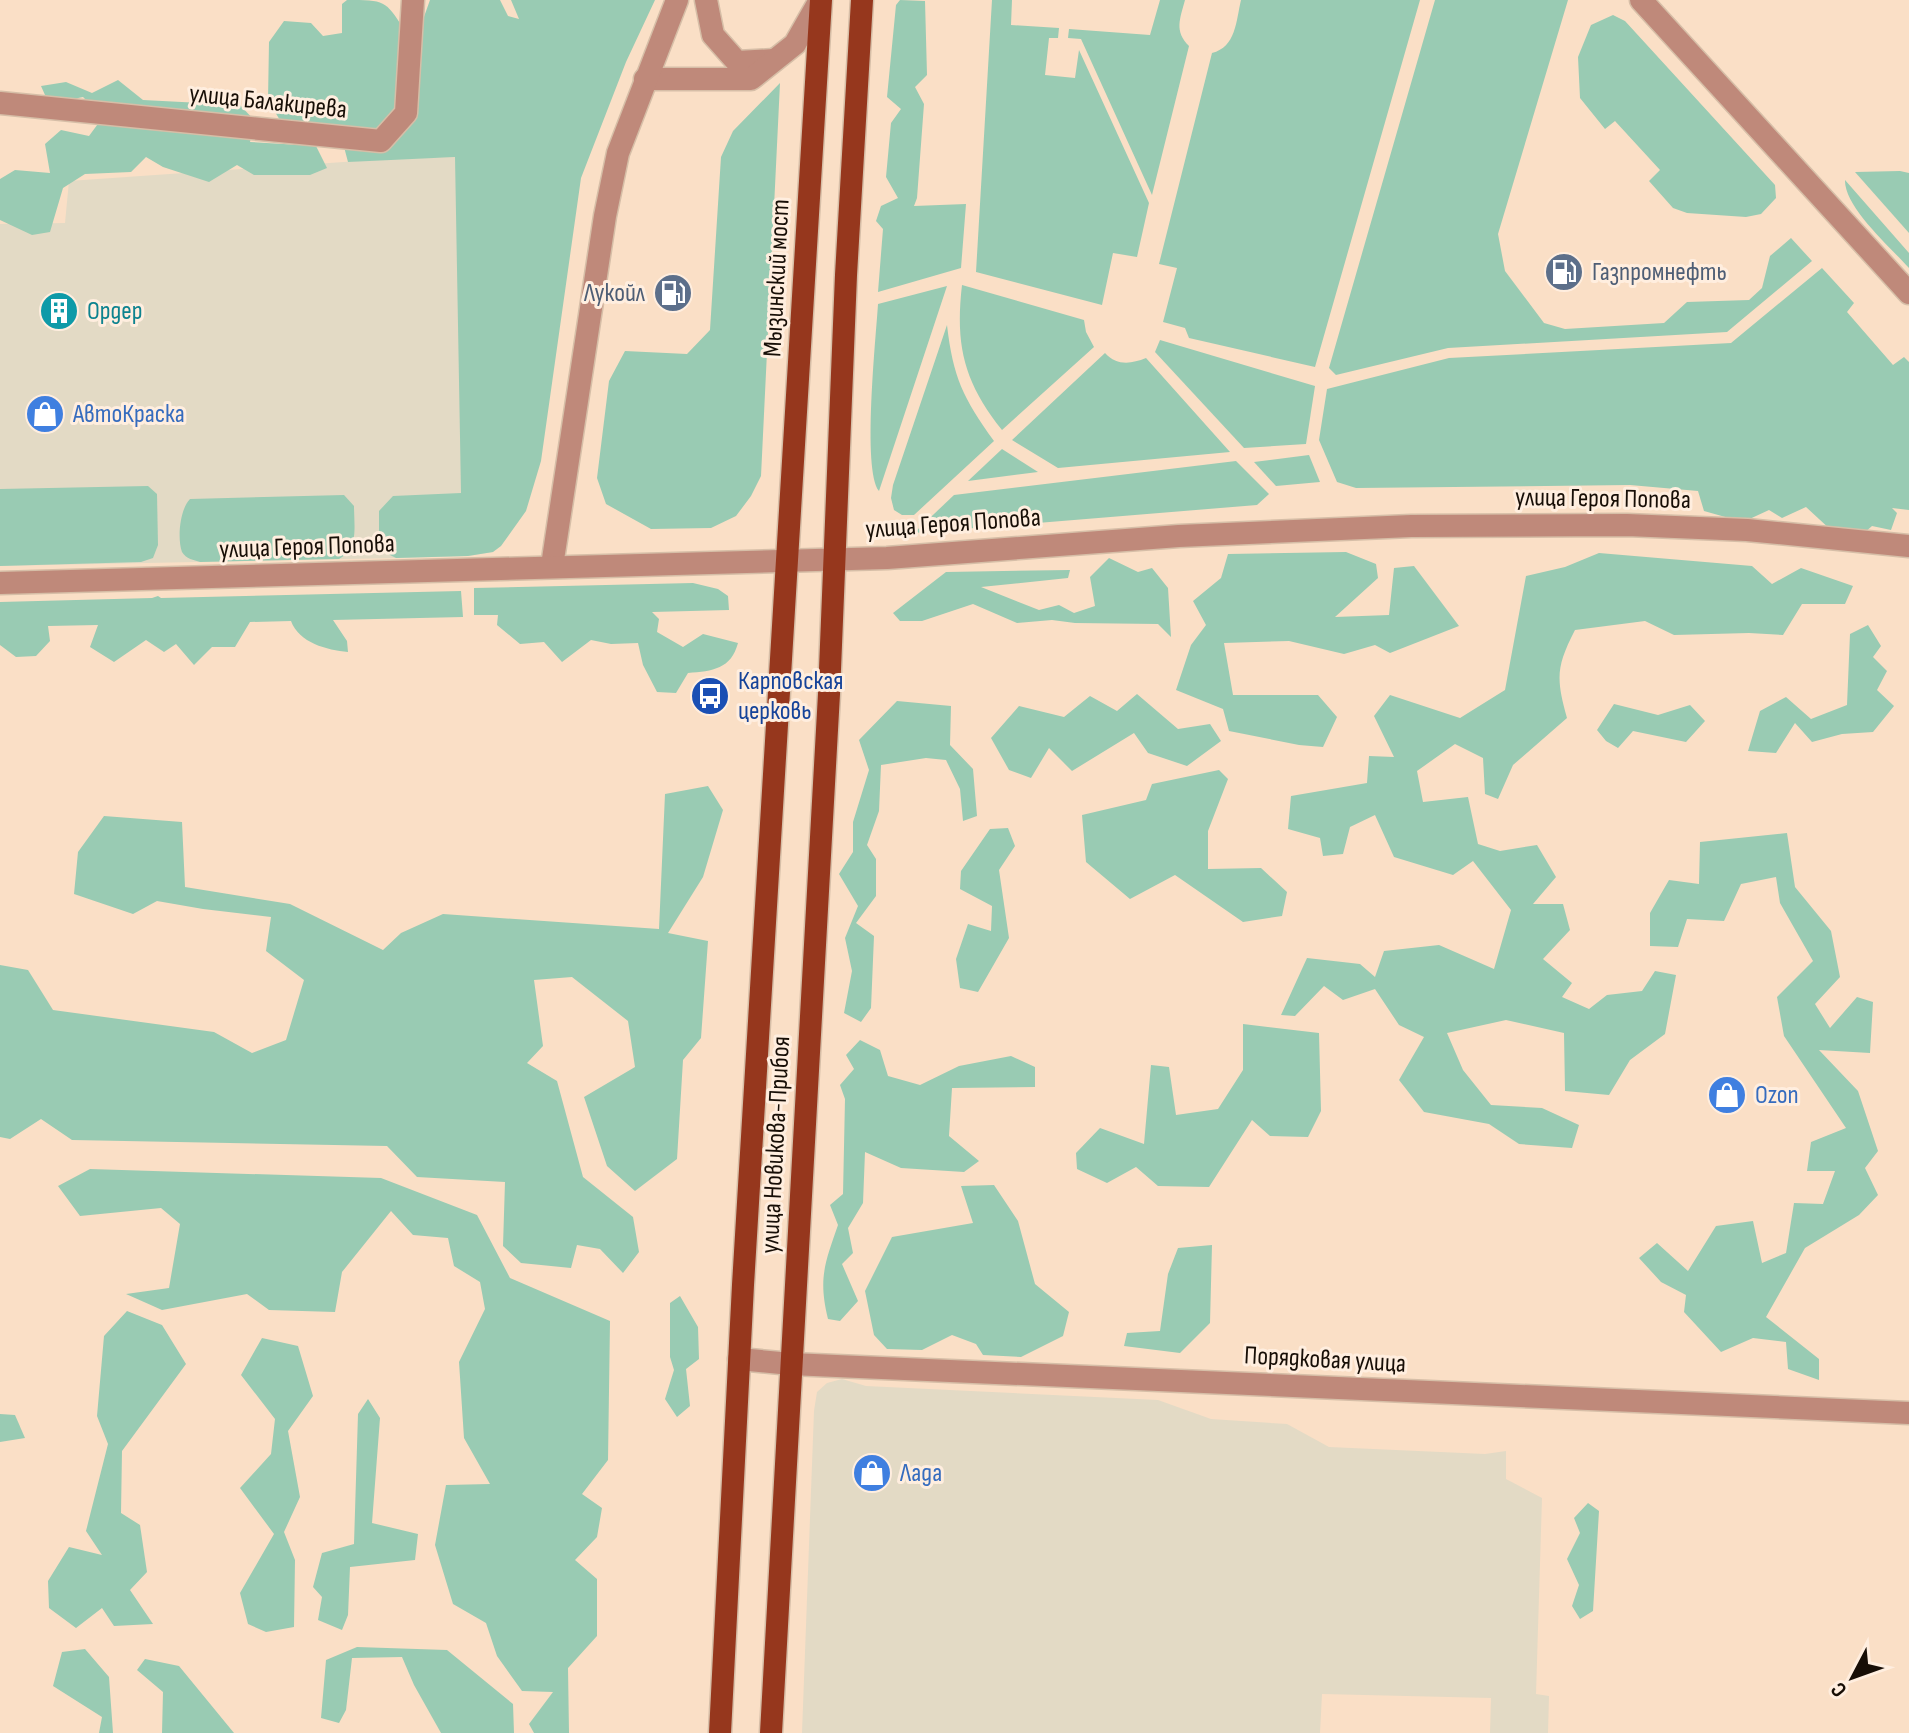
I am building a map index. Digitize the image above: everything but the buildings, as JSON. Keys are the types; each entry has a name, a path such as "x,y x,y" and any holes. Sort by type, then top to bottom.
{"main road":[{"name":"Мызинский мост","path":"789,560 821,0"},
{"path":"835,559 862,0"},
{"name":"улица Новикова-Прибоя","path":"771,1733 835,559"},
{"name":"улица Новикова-Прибоя","path":"720,1733 739,1359 789,560"}],"street":[{"name":"улица Балакирева","path":"0,103 381,141 406,113 413,0"},
{"path":"552,566 605,216 618,153 677,0"},
{"path":"706,0 713,35 737,62 774,60"},
{"path":"645,79 751,79 795,44 821,0"},
{"path":"1641,0 1909,293"},
{"name":"улица Героя Попова","path":"0,583 835,559 1317,528 1427,525 1627,525 1747,530 1909,546"},
{"name":"Порядковая улица","path":"739,1359 791,1364 1909,1413"}],"shaded area":[{"path":"493,156 493,552 468,556 0,566 0,224 65,223 69,181 387,159"},
{"path":"842,1379 866,1386 1158,1400 1211,1419 1287,1424 1329,1447 1485,1454 1506,1451 1506,1479 1542,1498 1536,1694 1549,1696 1548,1733 1490,1733 1491,1698 1322,1694 1320,1733 802,1733 814,1411 817,1392 827,1383"}],"green space":[{"path":"347,0 369,0 383,4 404,29 420,28 430,0 500,0 508,16 519,19 511,0 655,0 626,62 581,178 541,461 526,511 501,546 493,552 468,556 396,558 379,545 379,511 393,496 461,493 455,157 348,162 339,128 281,122 268,100 269,42 284,21 311,23 323,36 342,33 342,4"},
{"path":"900,0 925,1 927,75 915,87 924,104 914,206 966,204 961,268 878,292 883,229 876,221 881,206 898,198 886,177 891,123 901,109 887,97 896,5"},
{"path":"992,0 1012,0 1011,25 1059,28 1058,38 1049,38 1045,75 1075,78 1079,50 1149,203 1137,257 1113,253 1102,305 976,272"},
{"path":"1160,0 1185,0 1180,30 1189,46 1152,195 1081,39 1068,38 1069,29 1150,35"},
{"path":"1241,0 1420,0 1315,367 1189,338 1185,328 1163,322 1177,268 1159,264 1212,53 1220,50 1230,39"},
{"path":"1435,0 1568,0 1498,234 1505,271 1544,323 1565,329 1664,323 1687,302 1749,300 1762,288 1770,256 1791,238 1812,261 1727,332 1448,348 1336,375 1329,368"},
{"path":"1613,15 1625,21 1775,185 1776,198 1761,214 1746,217 1687,213 1673,208 1649,181 1660,170 1615,121 1605,129 1580,98 1578,57 1591,25"},
{"path":"118,80 143,100 240,105 255,121 250,142 316,146 327,168 310,175 254,175 237,165 209,182 163,167 146,157 131,172 85,174 63,188 50,232 32,235 0,220 0,179 15,170 50,173 45,144 61,130 89,136 103,117 83,97 49,104 41,86 66,82 92,93"},
{"path":"780,83 761,476 736,516 711,528 651,529 606,504 597,478 609,381 625,351 687,354 710,330 721,157 733,131"},
{"path":"1855,172 1909,173 1909,233"},
{"path":"1845,180 1909,253 1909,268 1860,214 1847,191"},
{"path":"1822,268 1854,303 1847,312 1893,365 1904,357 1909,362 1909,510 1892,508 1897,513 1891,530 1872,526 1863,534 1832,531 1806,507 1782,518 1769,510 1743,522 1704,511 1698,491 1630,485 1356,488 1337,482 1319,440 1327,389 1449,358 1731,343"},
{"path":"962,285 1084,320 1094,347 1002,430 979,396 965,362 960,327"},
{"path":"947,286 879,491 871,458 878,304"},
{"path":"947,325 961,386 994,441 914,515 902,515 894,510 891,498 893,485"},
{"path":"1160,340 1315,386 1306,444 1244,448 1155,352"},
{"path":"1105,353 1124,363 1146,358 1230,452 1058,468 1012,440"},
{"path":"1002,449 1038,472 968,481"},
{"path":"1309,455 1320,482 1276,486 1254,462"},
{"path":"1236,461 1269,494 1257,505 914,533 954,495"},
{"path":"148,486 157,494 158,545 153,558 141,562 0,566 0,489"},
{"path":"344,495 354,506 354,536 350,549 339,559 200,562 182,552 180,524 190,499"},
{"path":"1346,552 1376,564 1378,578 1335,617 1389,615 1394,568 1414,566 1459,626 1390,653 1375,645 1344,654 1289,641 1224,643 1233,695 1318,695 1337,717 1323,747 1229,731 1223,709 1176,690 1191,645 1206,625 1193,601 1221,578 1228,554"},
{"path":"1599,553 1752,566 1772,584 1801,568 1853,586 1845,604 1802,604 1783,635 1674,635 1645,621 1575,630 1564,654 1560,673 1567,718 1513,765 1498,799 1485,794 1483,758 1455,744 1417,771 1423,802 1468,797 1478,844 1500,851 1537,845 1556,877 1533,904 1563,904 1570,930 1543,959 1572,983 1562,997 1589,1009 1607,995 1642,991 1655,971 1676,975 1665,1034 1630,1060 1609,1095 1565,1091 1564,1033 1506,1020 1447,1033 1463,1070 1491,1105 1542,1108 1579,1125 1572,1148 1519,1144 1489,1124 1424,1112 1399,1080 1424,1037 1399,1025 1375,989 1343,1000 1324,986 1295,1016 1281,1015 1307,958 1360,964 1375,977 1384,951 1439,945 1494,969 1511,910 1473,861 1453,875 1394,857 1375,815 1350,827 1343,854 1323,856 1320,838 1288,829 1291,796 1367,783 1369,756 1394,757 1374,716 1390,695 1460,718 1505,690 1526,576 1565,567"},
{"path":"1109,558 1138,572 1152,568 1168,588 1171,637 1158,624 1052,620 1017,623 973,604 922,621 900,621 893,613 946,572 1070,570 1068,578 981,587 1039,610 1059,605 1074,613 1095,606 1090,577"},
{"path":"693,583 718,589 728,596 729,610 652,612 659,619 657,632 683,647 703,634 738,643 731,658 720,667 688,673 676,693 657,692 643,665 638,643 611,644 591,640 562,662 544,642 520,644 497,625 498,615 474,615 474,588"},
{"path":"461,591 463,617 333,620 347,641 348,652 307,640 291,621 250,622 235,647 212,647 194,665 176,644 164,652 146,640 114,662 90,647 98,625 48,626 50,641 36,656 16,657 0,645 0,602"},
{"path":"1868,625 1881,646 1873,657 1887,671 1877,690 1894,706 1873,732 1842,734 1812,742 1795,723 1776,753 1748,751 1760,711 1786,697 1811,719 1847,705 1850,634"},
{"path":"1137,694 1178,729 1210,724 1221,741 1187,766 1148,753 1134,733 1072,771 1049,748 1031,778 1009,770 991,738 1019,706 1064,717 1090,696 1117,711"},
{"path":"897,701 951,706 950,745 973,769 977,816 963,821 960,789 946,760 926,758 881,765 879,811 867,845 876,859 876,896 856,923 874,936 871,1008 861,1022 844,1013 852,971 845,938 858,906 839,874 853,852 853,822 869,770 859,740"},
{"path":"1614,704 1658,715 1690,705 1705,721 1686,742 1633,731 1618,748 1606,741 1597,730"},
{"path":"1219,770 1228,779 1208,831 1208,869 1261,868 1287,892 1282,916 1243,922 1175,875 1130,899 1086,862 1082,815 1146,800 1152,784"},
{"path":"708,786 723,810 703,877 668,933 708,941 701,1038 683,1060 677,1159 635,1191 607,1166 584,1097 635,1067 628,1021 572,977 534,980 543,1046 527,1063 557,1081 583,1177 633,1217 639,1252 623,1273 600,1249 577,1245 571,1268 521,1263 503,1246 505,1182 417,1177 387,1146 72,1140 41,1119 10,1139 0,1137 0,965 28,970 53,1010 214,1032 252,1053 286,1040 304,980 266,951 271,917 157,901 133,914 74,894 78,852 104,816 182,822 185,887 290,904 383,950 401,933 443,914 659,929 665,794"},
{"path":"1008,828 1015,846 999,870 1009,938 978,992 960,988 956,959 968,924 991,931 992,906 960,889 961,871 990,829"},
{"path":"1787,833 1795,887 1831,931 1840,977 1815,1004 1830,1028 1857,997 1873,1002 1870,1053 1819,1050 1858,1091 1878,1151 1865,1168 1878,1195 1859,1215 1805,1248 1766,1317 1819,1359 1819,1380 1788,1369 1786,1342 1753,1338 1721,1352 1684,1312 1686,1295 1661,1282 1639,1258 1657,1243 1688,1271 1716,1226 1753,1221 1762,1263 1786,1253 1794,1203 1823,1204 1835,1171 1807,1171 1811,1142 1846,1128 1784,1036 1777,997 1813,961 1780,903 1776,877 1741,884 1724,921 1687,919 1678,947 1650,946 1650,913 1669,880 1699,884 1700,842"},
{"path":"1243,1024 1319,1033 1321,1111 1308,1137 1270,1136 1252,1120 1209,1187 1158,1186 1136,1167 1107,1183 1077,1169 1076,1153 1100,1128 1144,1144 1151,1065 1169,1067 1176,1115 1218,1109 1243,1070"},
{"path":"860,1040 880,1050 888,1076 920,1085 959,1066 1011,1056 1035,1067 1035,1087 952,1088 949,1136 979,1161 964,1172 901,1168 865,1152 863,1203 848,1228 853,1253 842,1264 858,1301 840,1321 828,1319 823,1281 838,1225 830,1205 843,1194 845,1099 840,1085 854,1069 846,1055"},
{"path":"90,1169 381,1178 477,1215 510,1278 610,1321 608,1460 582,1494 602,1508 597,1537 575,1560 597,1579 597,1636 568,1668 569,1733 534,1733 529,1724 553,1692 522,1691 497,1656 486,1623 453,1604 435,1545 446,1485 490,1484 464,1438 459,1362 485,1309 480,1282 454,1266 448,1238 413,1235 391,1211 342,1272 335,1312 269,1310 247,1294 162,1310 126,1294 169,1288 180,1224 161,1208 80,1216 58,1186"},
{"path":"994,1185 1018,1221 1035,1284 1069,1312 1063,1336 1021,1357 983,1355 976,1344 952,1335 922,1350 887,1349 874,1335 865,1291 892,1237 973,1223 961,1186"},
{"path":"1212,1245 1210,1323 1180,1353 1124,1346 1127,1333 1160,1331 1168,1274 1178,1248"},
{"path":"680,1296 698,1327 699,1359 686,1369 690,1406 677,1417 665,1399 674,1370 670,1357 670,1303"},
{"path":"127,1311 162,1325 186,1364 122,1451 121,1513 140,1525 147,1572 130,1590 153,1624 114,1626 102,1608 76,1628 49,1608 48,1581 69,1547 102,1555 86,1531 108,1444 97,1416 104,1336"},
{"path":"262,1338 298,1346 313,1396 288,1431 300,1497 284,1532 295,1560 294,1627 266,1632 248,1624 240,1593 274,1534 240,1488 271,1454 275,1419 241,1375"},
{"path":"368,1399 380,1418 372,1523 418,1534 415,1560 350,1567 348,1615 342,1630 318,1620 322,1597 313,1587 322,1553 354,1544 358,1414"},
{"path":"0,1414 15,1415 25,1438 0,1442"},
{"path":"1588,1503 1599,1511 1593,1611 1580,1619 1572,1606 1579,1585 1567,1559 1580,1533 1574,1518"},
{"path":"357,1647 447,1650 513,1704 514,1733 441,1733 402,1657 352,1658 346,1710 339,1723 321,1718 326,1660"},
{"path":"85,1649 109,1677 113,1733 99,1733 102,1717 53,1686 62,1652"},
{"path":"145,1659 179,1666 234,1733 162,1733 163,1692 137,1670"}],"place":[{"name":"Газпромнефть","path":"1564,272"},
{"name":"Лукойл","path":"673,293"},
{"name":"Ордер","path":"59,311"},
{"name":"АвтоКраска","path":"45,414"},
{"name":"Карповская церковь","path":"710,696"},
{"name":"Ozon","path":"1727,1095"},
{"name":"Лада","path":"872,1473"}]}
